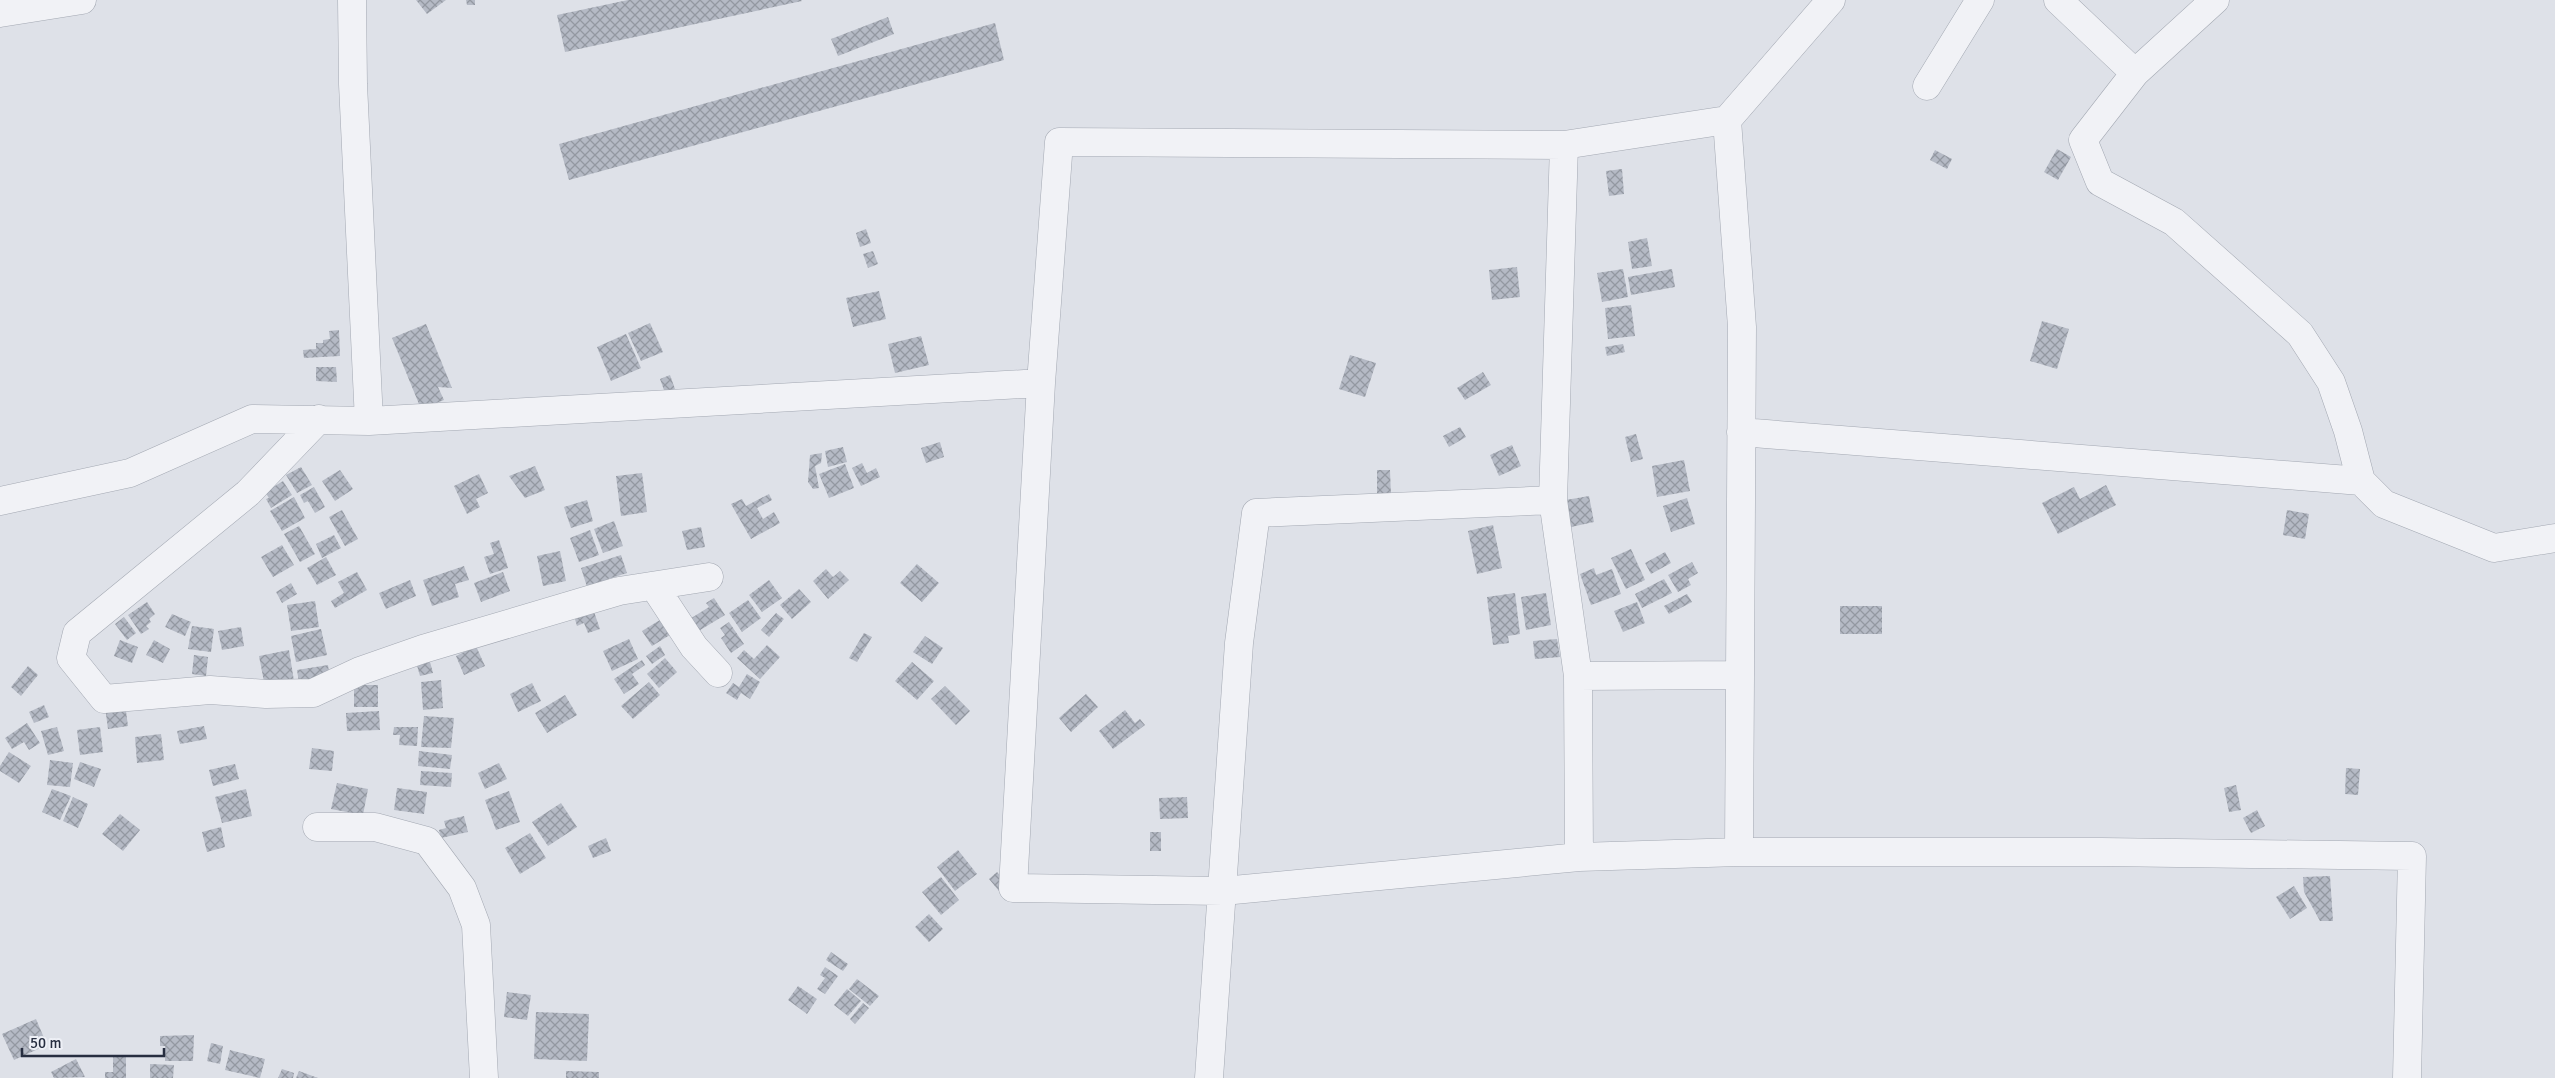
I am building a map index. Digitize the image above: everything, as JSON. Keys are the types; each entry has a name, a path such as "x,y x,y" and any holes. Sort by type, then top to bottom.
{"street":[{"path":"0,13 82,0"},
{"path":"352,0 353,84 369,421"},
{"path":"1927,86 1980,0"},
{"path":"2058,0 2134,73"},
{"path":"2215,0 2134,73 2083,140 2100,182 2174,222 2300,334 2331,382 2348,431 2360,481 2384,504 2494,548 2555,538"},
{"path":"1828,1 1727,120 1564,146 1059,142 1041,383 1013,888 1223,891 1578,857 1739,852 2102,852 2412,856 2407,1078"},
{"path":"1727,120 1742,327 1739,852"},
{"path":"1564,146 1553,500 1578,676 1578,857"},
{"path":"0,501 130,473 252,419 369,421 1041,383"},
{"path":"319,419 248,493 77,633 71,658 104,699 210,690 266,694 313,693 360,670 423,649 618,591 709,577"},
{"path":"1741,432 2360,481"},
{"path":"1209,1078 1239,643 1256,513 1553,500"},
{"path":"654,586 694,647 718,672"},
{"path":"1578,676 1740,675"},
{"path":"318,827 375,827 427,841 462,888 476,925 484,1078"}],"building":[{"path":"416,0 446,0 427,14"},
{"path":"466,0 475,0 475,5 467,5"},
{"path":"628,0 802,1 565,52 557,15"},
{"path":"888,17 894,34 838,56 831,39"},
{"path":"995,23 1004,60 569,180 559,144"},
{"path":"2057,149 2071,157 2058,180 2044,172"},
{"path":"1935,150 1952,159 1947,169 1930,160"},
{"path":"1622,169 1624,194 1609,196 1606,171"},
{"path":"866,229 871,243 860,247 856,233"},
{"path":"1647,238 1652,266 1632,269 1628,242"},
{"path":"873,251 878,264 868,268 863,254"},
{"path":"1517,267 1520,297 1492,300 1489,270"},
{"path":"1623,269 1628,297 1602,302 1597,273"},
{"path":"1672,269 1675,287 1631,295 1628,277"},
{"path":"879,291 886,319 853,327 846,298"},
{"path":"1631,305 1635,336 1608,339 1605,308"},
{"path":"2042,321 2069,329 2057,369 2030,361"},
{"path":"650,323 663,352 641,361 628,333"},
{"path":"426,324 452,388 438,387 444,400 421,409 392,338"},
{"path":"339,330 340,356 304,358 303,350 316,349 316,343 323,343 323,340 330,339 329,331"},
{"path":"626,334 641,368 611,381 597,347"},
{"path":"921,336 929,365 895,373 888,344"},
{"path":"1623,344 1625,352 1607,356 1605,347"},
{"path":"1350,355 1376,363 1365,397 1339,389"},
{"path":"316,367 336,367 337,382 316,381"},
{"path":"1483,372 1491,385 1465,400 1457,388"},
{"path":"670,375 675,389 665,393 660,379"},
{"path":"1460,427 1466,437 1449,447 1443,436"},
{"path":"1636,434 1643,459 1631,462 1625,437"},
{"path":"940,442 944,457 926,463 921,448"},
{"path":"1512,445 1521,466 1499,476 1490,455"},
{"path":"843,447 847,462 828,467 825,451"},
{"path":"822,453 821,463 815,466 819,488 813,489 808,482 810,455"},
{"path":"1684,460 1690,491 1657,497 1652,466"},
{"path":"862,463 867,473 876,468 880,477 861,486 852,468"},
{"path":"845,464 854,488 829,498 819,474"},
{"path":"535,466 545,490 525,498 509,476"},
{"path":"301,467 312,485 297,493 286,475"},
{"path":"340,470 353,489 335,501 322,481"},
{"path":"1377,470 1390,470 1391,496 1377,496"},
{"path":"642,473 647,512 621,516 616,476"},
{"path":"479,474 488,493 476,499 480,507 467,514 454,486"},
{"path":"283,481 292,495 271,508 266,499 269,498 265,492"},
{"path":"2106,485 2116,505 2058,534 2042,503 2074,487 2080,499"},
{"path":"314,487 325,507 315,513 308,501 304,503 300,495"},
{"path":"769,494 772,500 757,508 763,519 774,512 780,523 751,539 731,504 742,499 746,506"},
{"path":"1589,496 1594,522 1571,527 1566,500"},
{"path":"294,497 305,518 282,531 270,511"},
{"path":"1687,498 1695,524 1671,532 1663,506"},
{"path":"587,500 593,521 571,528 564,507"},
{"path":"342,510 358,539 345,546 329,517"},
{"path":"2287,510 2309,514 2305,539 2283,535"},
{"path":"614,521 623,546 603,553 594,529"},
{"path":"1493,525 1502,568 1477,574 1468,531"},
{"path":"299,526 315,554 300,562 284,534"},
{"path":"701,527 705,547 687,550 682,531"},
{"path":"590,530 599,555 579,562 570,538"},
{"path":"334,535 341,548 322,558 316,544"},
{"path":"499,540 508,568 490,574 484,557 494,554 490,543"},
{"path":"282,545 294,565 273,577 261,557"},
{"path":"1631,549 1645,580 1626,589 1611,558"},
{"path":"560,551 566,581 543,586 537,556"},
{"path":"1665,552 1671,563 1651,574 1645,563"},
{"path":"621,555 627,573 608,579 611,586 589,593 581,568"},
{"path":"326,557 336,575 317,585 307,568"},
{"path":"1692,562 1698,573 1688,579 1691,585 1678,592 1668,575"},
{"path":"917,564 939,583 922,602 900,583"},
{"path":"464,566 469,580 455,584 459,597 432,606 423,580"},
{"path":"1594,568 1596,575 1612,569 1621,594 1591,605 1580,574"},
{"path":"826,569 833,577 840,571 849,580 828,599 813,581"},
{"path":"357,572 367,590 335,608 331,601 344,593 338,582"},
{"path":"503,572 510,591 481,602 474,583"},
{"path":"1664,579 1672,593 1642,608 1635,594"},
{"path":"410,580 416,596 386,609 379,593"},
{"path":"769,580 782,598 762,612 749,595"},
{"path":"291,583 297,594 282,603 276,592"},
{"path":"799,589 811,602 792,619 780,605"},
{"path":"1515,593 1520,634 1508,636 1509,643 1493,645 1487,597"},
{"path":"1546,593 1551,625 1526,630 1521,597"},
{"path":"1687,594 1692,602 1669,614 1664,606"},
{"path":"714,598 725,615 692,635 685,622 709,607 706,603"},
{"path":"748,600 761,618 742,632 729,613"},
{"path":"315,601 319,627 291,631 287,605"},
{"path":"147,602 155,614 149,619 151,622 146,626 149,629 141,634 128,615"},
{"path":"1637,602 1645,623 1623,632 1614,611"},
{"path":"1840,606 1882,606 1882,634 1840,634"},
{"path":"593,609 600,629 588,633 584,623 577,626 574,616"},
{"path":"776,613 784,619 769,637 761,630"},
{"path":"172,614 191,622 185,636 165,627"},
{"path":"668,615 678,630 652,646 642,631"},
{"path":"124,617 136,633 127,640 115,624"},
{"path":"729,622 744,644 731,653 721,638 725,635 720,628"},
{"path":"192,626 214,629 211,652 188,649"},
{"path":"241,627 244,646 222,650 218,631"},
{"path":"321,629 327,655 296,662 291,636"},
{"path":"864,633 872,637 857,662 849,658"},
{"path":"925,636 943,648 932,664 913,652"},
{"path":"629,639 638,659 612,671 603,651"},
{"path":"1557,639 1560,657 1535,659 1533,641"},
{"path":"120,640 138,647 132,663 114,656"},
{"path":"154,640 170,649 163,663 146,655"},
{"path":"767,645 780,657 760,679 737,658 744,650 754,659"},
{"path":"476,646 485,666 464,675 456,656"},
{"path":"660,646 665,655 652,664 646,656"},
{"path":"289,650 294,681 265,687 259,656"},
{"path":"194,655 208,657 206,676 192,674"},
{"path":"429,658 433,673 420,676 416,662"},
{"path":"665,658 677,672 659,688 647,674"},
{"path":"642,660 645,665 632,674 639,684 624,694 614,679"},
{"path":"912,662 934,681 917,700 895,681"},
{"path":"328,665 330,679 299,683 297,670"},
{"path":"28,666 38,675 21,696 11,687"},
{"path":"747,674 760,682 750,699 741,693 737,700 726,693 733,683 739,687"},
{"path":"441,680 443,708 423,710 421,682"},
{"path":"649,682 660,695 633,719 621,706"},
{"path":"532,683 541,701 518,712 510,694"},
{"path":"354,685 378,685 378,707 354,707"},
{"path":"945,686 970,711 956,725 931,699"},
{"path":"1086,694 1098,707 1071,732 1059,718"},
{"path":"565,695 577,715 547,733 535,713"},
{"path":"125,704 128,726 108,729 105,707"},
{"path":"44,705 49,717 34,723 29,712"},
{"path":"1125,710 1135,723 1140,719 1145,725 1113,749 1099,731"},
{"path":"379,711 380,730 347,731 346,713"},
{"path":"424,716 454,718 451,748 421,747"},
{"path":"27,723 40,743 29,750 24,742 12,749 5,738"},
{"path":"204,726 207,739 180,744 177,731"},
{"path":"57,727 64,751 48,755 41,731"},
{"path":"100,727 103,752 80,755 77,730"},
{"path":"394,727 418,727 417,746 399,745 400,735 393,735"},
{"path":"161,734 164,760 137,763 135,737"},
{"path":"312,748 334,751 332,771 309,769"},
{"path":"419,751 452,755 450,769 418,766"},
{"path":"9,752 31,766 19,783 0,771 0,766"},
{"path":"50,760 73,763 70,787 47,785"},
{"path":"80,762 101,769 94,787 74,779"},
{"path":"499,763 507,779 485,789 478,773"},
{"path":"235,764 239,779 213,786 209,770"},
{"path":"2346,768 2360,769 2358,795 2345,794"},
{"path":"421,771 452,773 451,787 420,785"},
{"path":"337,783 368,789 363,815 331,809"},
{"path":"2236,785 2241,810 2229,812 2224,788"},
{"path":"397,788 427,792 424,814 394,810"},
{"path":"52,789 71,796 60,820 42,812"},
{"path":"246,789 252,816 222,823 215,797"},
{"path":"509,791 520,822 496,830 485,800"},
{"path":"73,797 88,804 78,828 63,821"},
{"path":"1187,797 1188,818 1160,819 1159,798"},
{"path":"561,803 577,827 548,846 532,822"},
{"path":"2257,810 2265,826 2251,833 2243,818"},
{"path":"120,814 140,830 123,851 102,834"},
{"path":"464,816 468,832 441,838 439,830 446,828 444,821"},
{"path":"221,827 225,847 207,852 202,832"},
{"path":"1150,832 1161,832 1161,851 1150,851"},
{"path":"530,833 546,858 520,874 505,848"},
{"path":"606,838 611,851 593,858 588,846"},
{"path":"958,850 977,874 955,891 937,867"},
{"path":"997,872 1008,884 999,891 989,879"},
{"path":"2330,876 2333,921 2320,921 2304,892 2303,877"},
{"path":"941,877 959,900 941,915 922,892"},
{"path":"2294,886 2307,908 2290,919 2276,897"},
{"path":"929,914 943,929 929,942 915,927"},
{"path":"831,952 848,964 843,971 826,960"},
{"path":"825,967 838,976 825,994 817,989 825,978 820,975"},
{"path":"857,979 879,996 870,1006 849,989"},
{"path":"798,986 817,999 807,1014 788,1000"},
{"path":"847,989 861,1001 848,1016 834,1005"},
{"path":"507,992 531,995 527,1020 504,1017"},
{"path":"863,1003 869,1008 855,1024 850,1019"},
{"path":"536,1012 589,1014 587,1061 534,1059"},
{"path":"36,1019 47,1045 14,1060 2,1034"},
{"path":"194,1035 193,1061 165,1061 165,1046 160,1046 160,1036"},
{"path":"211,1043 223,1046 220,1064 207,1061"},
{"path":"230,1050 265,1059 260,1078 225,1070"},
{"path":"113,1056 126,1056 126,1078 105,1078 105,1072 113,1072"},
{"path":"76,1059 85,1077 54,1078 51,1072"},
{"path":"150,1064 174,1065 173,1078 150,1078"},
{"path":"282,1069 294,1073 293,1078 278,1078"},
{"path":"299,1071 318,1078 296,1078"},
{"path":"566,1071 599,1072 599,1078 566,1078"}]}
